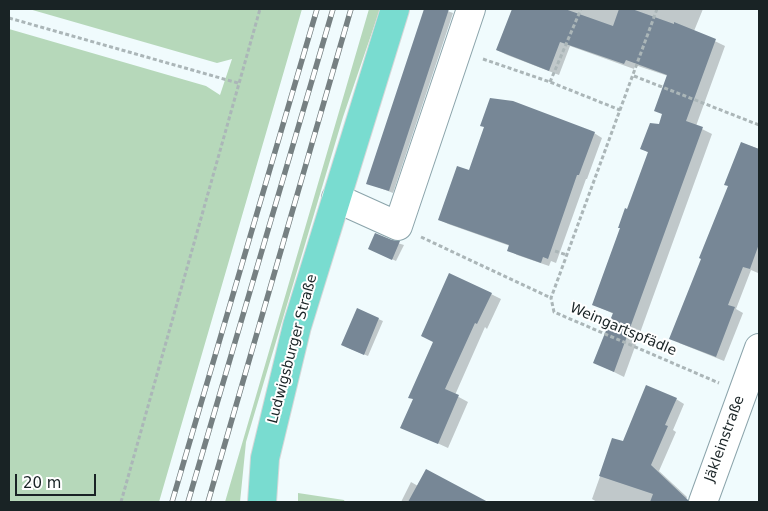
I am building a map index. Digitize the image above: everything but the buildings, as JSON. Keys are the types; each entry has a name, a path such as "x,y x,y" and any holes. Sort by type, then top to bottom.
{"main road":[{"name":"Ludwigsburger Straße","path":"262,502 265,458 297,326 395,9"}],"street":[{"path":"336,198 398,226 471,9"},
{"name":"Jäkleinstraße","path":"702,502 759,348"}],"path":[{"path":"121,502 260,9"},
{"path":"550,82 581,9"},
{"path":"398,226 551,298 657,9"},
{"path":"9,18 238,83"},
{"path":"456,50 550,82 620,110"},
{"path":"634,76 759,125"},
{"path":"555,251 567,255"},
{"name":"Weingartspfädle","path":"551,298 554,312 742,393"}],"green space":[{"path":"29,9 302,9 159,502 9,502 9,29 206,86 220,95 232,59 217,63"},
{"path":"369,9 380,9 343,117 246,442 240,502 225,502"},
{"path":"298,493 344,500 345,502 298,502"}],"railway":[{"path":"172,502 317,9"},
{"path":"188,502 333,9"},
{"path":"208,502 351,9"}]}
